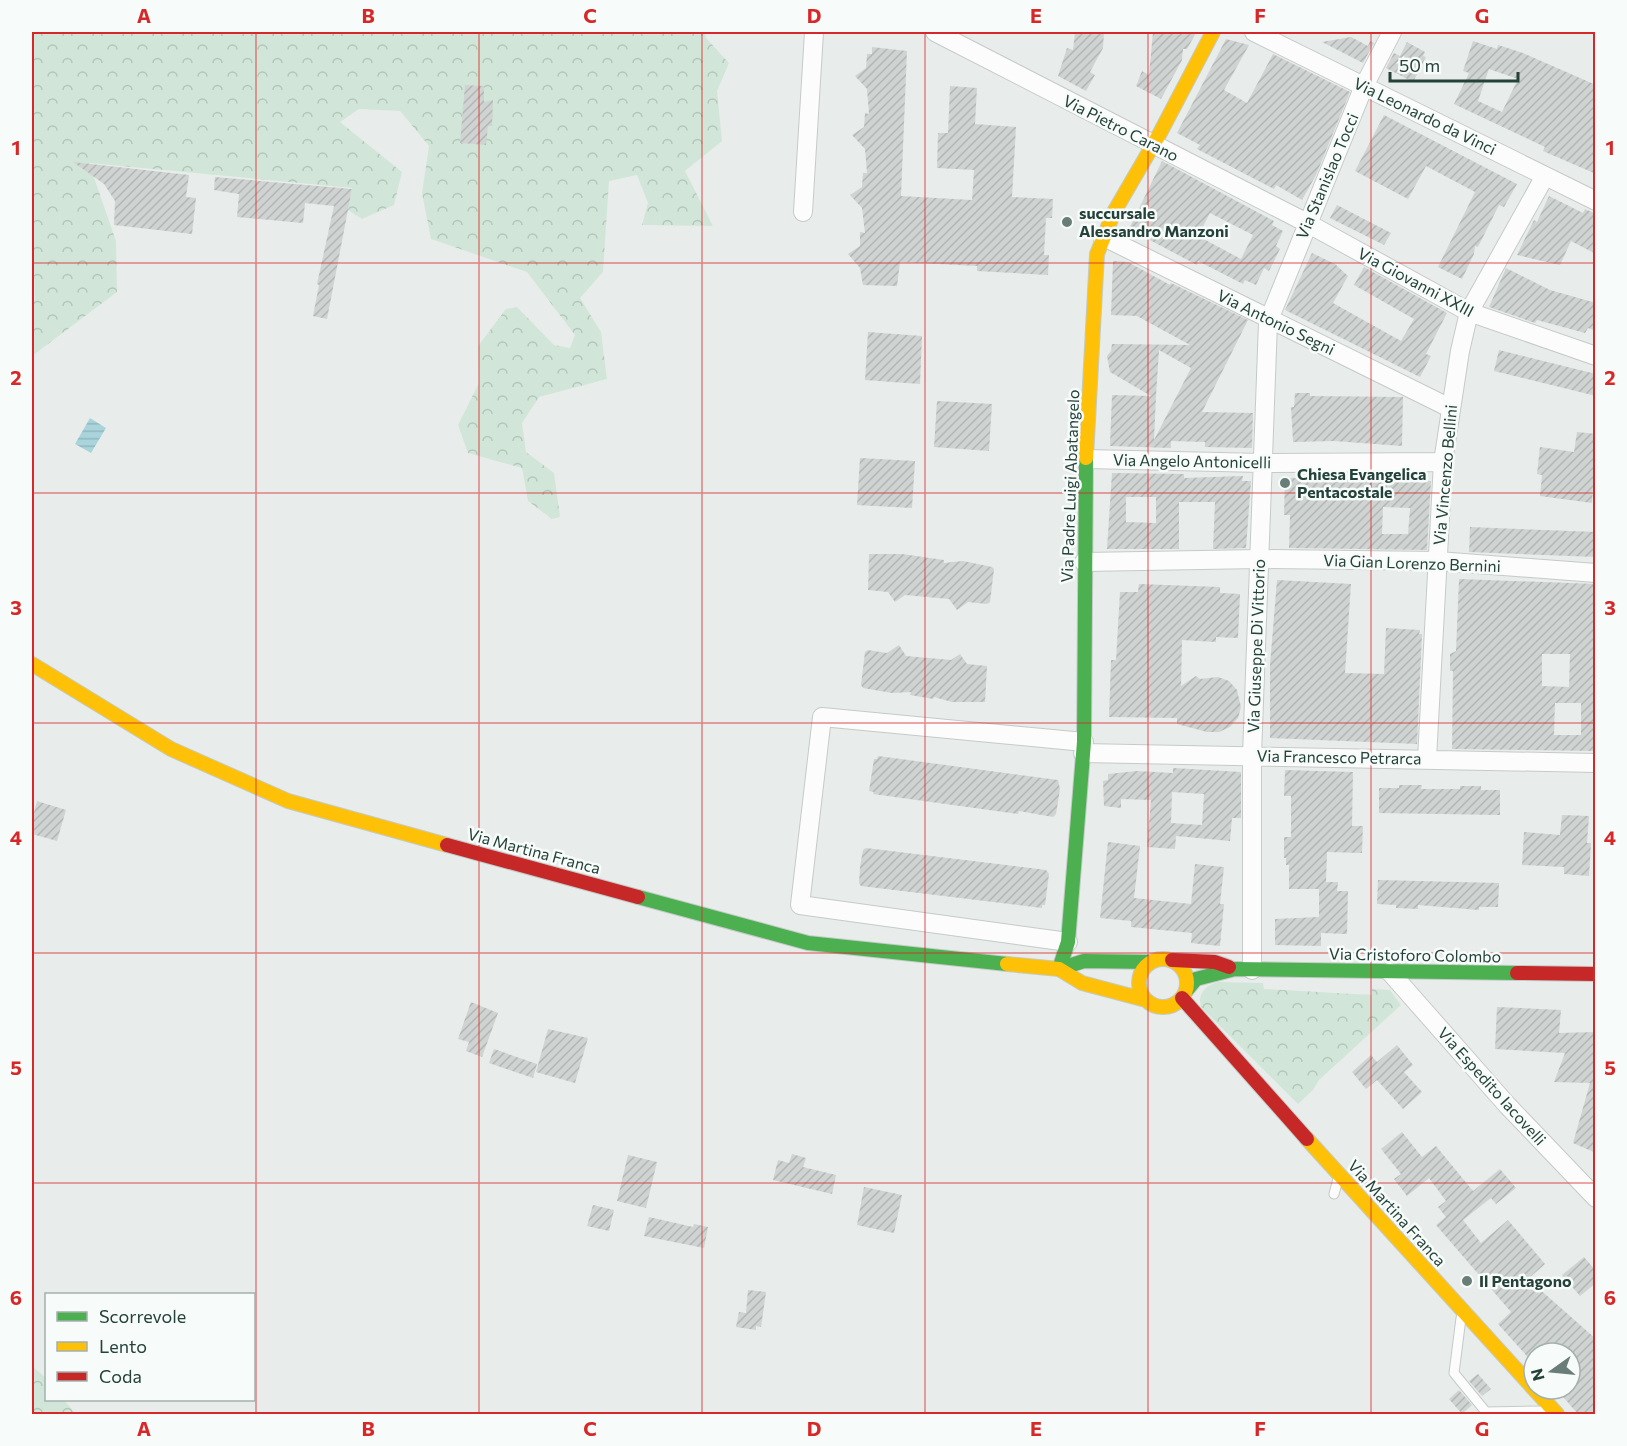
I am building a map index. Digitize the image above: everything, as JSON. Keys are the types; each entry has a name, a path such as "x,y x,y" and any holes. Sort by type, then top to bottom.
{"main road":[{"name":"Via Padre Luigi Abatangelo","path":"1059,969 1068,942 1084,747 1086,459 1097,254 1102,236 1213,32"},
{"name":"Via Martina Franca","path":"32,664 171,749 288,801 808,943 1059,969 1084,961 1150,962"},
{"path":"1165,958 1172,960 1179,964 1187,976 1184,994 1172,1006 1152,1004 1141,994 1139,980 1144,967 1150,962 1165,958"},
{"name":"Via Cristoforo Colombo","path":"1172,960 1215,962 1243,970"},
{"name":"Via Martina Franca","path":"1059,969 1082,983 1152,1004 1235,1060"},
{"name":"Via Cristoforo Colombo","path":"1184,994 1196,980 1243,970 1596,974"},
{"name":"Via Martina Franca","path":"1184,994 1235,1060 1522,1376"},
{"name":"Via Martina Franca","path":"1545,1401 1556,1413"}],"street":[{"path":"803,212 814,32"},
{"name":"Via Pietro Carano","path":"935,32 1307,223"},
{"name":"Via Leonardo da Vinci","path":"1254,32 1596,201"},
{"name":"Via Stanislao Tocci","path":"1268,320 1364,86 1392,32"},
{"name":"Via Vincenzo Bellini","path":"1427,759 1443,462 1450,408 1469,312 1545,176"},
{"name":"Via Giovanni XXIII","path":"1307,223 1469,312 1596,356"},
{"name":"Via Antonio Segni","path":"1102,236 1450,408"},
{"name":"Via Giuseppe Di Vittorio","path":"1243,970 1268,320"},
{"name":"Via Angelo Antonicelli","path":"1086,459 1263,463 1443,462"},
{"name":"Via Gian Lorenzo Bernini","path":"1084,562 1259,559 1438,561 1596,573"},
{"name":"Via Francesco Petrarca","path":"1068,942 800,905 822,717 1084,747 1252,755 1596,763"},
{"name":"Via Espedito Iacovelli","path":"1390,972 1507,1105 1596,1198"}],"lane":[{"path":"1334,1194 1340,1174"},
{"path":"1463,1310 1454,1373 1486,1413 1556,1413"}],"green space":[{"path":"32,32 705,32 706,38 729,63 717,91 722,141 685,171 713,226 642,225 648,203 637,175 609,181 603,272 580,298 601,332 607,379 539,397 522,423 526,452 554,473 560,517 552,519 528,501 522,468 468,453 458,425 479,383 478,346 506,309 517,307 554,345 570,348 575,335 527,272 431,239 422,193 429,146 400,111 359,109 340,122 402,172 394,205 362,219 348,210 352,188 89,163 116,241 117,292 32,356 32,304 35,299 32,275"},
{"path":"1219,982 1263,983 1264,989 1372,995 1372,989 1390,990 1401,1005 1319,1080 1313,1090 1298,1104 1201,1007 1200,998 1204,990"},
{"path":"32,1366 45,1377 45,1401 65,1401 76,1414 32,1414"}],"water":[{"path":"90,418 106,428 91,453 75,444"}],"building":[{"path":"1075,32 1104,32 1103,48 1090,72 1095,75 1086,91 1058,76 1067,48 1073,50"},
{"path":"1153,32 1196,33 1187,49 1183,49 1182,60 1161,99 1136,86 1142,71 1149,75"},
{"path":"1351,37 1368,46 1370,41 1374,43 1363,63 1322,42"},
{"path":"1226,39 1249,45 1224,90 1247,103 1273,54 1350,92 1316,175 1302,200 1276,185 1274,189 1197,149 1200,145 1177,133"},
{"path":"1473,41 1497,49 1498,45 1523,53 1596,85 1596,174 1543,151 1545,147 1454,104 1469,73 1463,71","holes":["1489,69 1518,79 1502,112 1478,101"]},
{"path":"1407,42 1425,52 1423,56 1426,57 1413,82 1386,68 1394,53 1400,56"},
{"path":"872,47 907,51 901,196 972,200 974,170 937,168 938,133 948,133 950,86 977,88 975,124 1016,127 1012,197 1053,199 1052,218 1046,218 1044,255 1049,255 1048,275 977,271 977,266 900,262 897,286 863,285 860,268 848,254 860,246 860,232 865,233 862,208 850,195 862,187 863,173 867,173 865,149 852,135 864,127 865,113 869,114 867,89 855,76 866,68 867,54 872,54"},
{"path":"465,85 484,86 484,102 493,100 492,126 488,126 486,145 460,143"},
{"path":"1384,115 1517,184 1504,207 1499,205 1478,247 1475,246 1474,254 1462,279 1438,267 1475,192 1426,166 1408,199 1355,171"},
{"path":"1162,161 1274,221 1272,225 1283,231 1276,246 1280,249 1269,271 1264,268 1256,285 1245,280 1243,284 1198,261 1197,265 1129,229","holes":["1210,213 1253,235 1241,259 1198,236"]},
{"path":"73,162 189,175 186,197 196,198 192,234 114,225 115,201 104,184"},
{"path":"215,177 352,189 327,319 313,316 319,285 317,284 334,206 305,203 303,223 237,217 239,194 214,190"},
{"path":"1549,196 1583,213 1585,209 1596,214 1596,254 1571,241 1560,265 1517,255 1534,220 1537,222"},
{"path":"1337,205 1391,233 1384,245 1330,218"},
{"path":"1312,253 1335,264 1348,276 1333,303 1401,341 1414,319 1354,285 1364,267 1447,313 1426,354 1431,356 1420,377 1285,310"},
{"path":"1113,261 1128,262 1170,285 1171,283 1248,320 1202,412 1253,413 1252,448 1205,447 1205,442 1171,441 1171,448 1110,446 1112,395 1151,396 1110,372 1107,356 1112,344 1190,345 1137,316 1111,315","holes":["1159,350 1191,368 1154,440"]},
{"path":"1506,268 1550,290 1596,303 1596,331 1588,328 1585,333 1537,320 1535,323 1489,307"},
{"path":"868,332 922,336 920,384 865,380"},
{"path":"1499,350 1596,374 1596,396 1494,371"},
{"path":"1295,393 1310,393 1310,396 1403,397 1402,446 1334,441 1293,442 1291,407 1294,407"},
{"path":"937,401 992,404 989,451 934,447"},
{"path":"1577,432 1596,434 1592,503 1540,496 1542,475 1537,474 1540,447 1574,452"},
{"path":"860,458 915,461 912,508 857,505"},
{"path":"1112,473 1184,474 1184,478 1243,476 1242,481 1251,481 1246,548 1213,549 1215,502 1179,502 1179,549 1107,549","holes":["1126,497 1156,497 1156,523 1126,522"]},
{"path":"1285,478 1431,481 1427,550 1289,548 1290,515 1284,515","holes":["1383,507 1410,508 1408,534 1382,534"]},
{"path":"1470,527 1596,532 1596,557 1469,552"},
{"path":"869,554 902,554 944,560 944,563 963,561 992,567 994,569 990,602 987,604 968,602 957,610 949,599 905,595 895,602 888,592 868,590"},
{"path":"1459,579 1596,584 1596,751 1452,749 1453,671 1450,671 1450,654 1456,651","holes":["1542,654 1570,654 1569,687 1542,686","1555,703 1581,703 1581,735 1554,735"]},
{"path":"1277,580 1351,584 1345,673 1384,674 1386,628 1420,630 1419,634 1422,634 1417,744 1270,738 1270,665"},
{"path":"1139,584 1220,587 1220,593 1240,594 1238,638 1216,637 1216,642 1182,640 1181,686 1196,676 1200,679 1218,677 1229,681 1237,690 1241,707 1238,718 1230,727 1219,732 1207,732 1177,724 1177,718 1109,717 1111,660 1116,660 1120,592 1138,592"},
{"path":"899,645 906,656 951,660 960,654 967,664 987,666 985,702 952,702 934,697 933,699 910,695 911,692 892,693 863,688 861,685 865,652 868,650 887,653"},
{"path":"878,756 1058,780 1060,789 1056,814 1053,817 1019,811 1018,814 873,794 874,792 869,791 874,759"},
{"path":"1173,768 1241,772 1241,818 1232,818 1230,841 1176,836 1175,849 1147,847 1151,800 1121,799 1121,808 1104,806 1103,781 1108,780 1108,774 1137,771 1173,773","holes":["1172,792 1204,794 1202,825 1171,823"]},
{"path":"1285,770 1353,772 1352,826 1363,826 1362,853 1327,852 1326,882 1338,882 1337,891 1348,891 1347,934 1321,933 1321,946 1275,945 1275,919 1319,917 1319,889 1289,889 1289,865 1286,865 1286,858 1284,858 1284,837 1291,837 1291,796 1284,796"},
{"path":"1399,785 1422,785 1421,789 1460,789 1460,786 1481,786 1481,790 1500,790 1500,815 1379,813 1379,788 1399,788"},
{"path":"37,801 66,810 57,841 32,834 32,820"},
{"path":"1562,815 1589,816 1587,843 1591,843 1589,876 1564,874 1564,867 1522,865 1524,832 1560,835"},
{"path":"1108,842 1140,846 1134,898 1191,904 1195,864 1224,867 1220,904 1224,904 1220,946 1191,943 1192,933 1131,927 1131,921 1100,918"},
{"path":"866,848 1046,870 1049,874 1045,905 1042,905 1042,908 861,886 859,883 860,867 863,850"},
{"path":"1378,880 1499,883 1498,907 1479,907 1479,910 1418,905 1418,909 1377,904"},
{"path":"471,1002 498,1013 482,1057 466,1051 469,1042 458,1039"},
{"path":"1497,1007 1561,1010 1559,1033 1596,1032 1596,1153 1573,1143 1590,1083 1554,1082 1565,1053 1495,1049"},
{"path":"548,1029 588,1038 575,1083 536,1072"},
{"path":"1397,1045 1413,1065 1404,1072 1422,1092 1403,1109 1377,1080 1366,1089 1352,1072 1371,1055 1377,1062"},
{"path":"494,1049 537,1064 533,1078 489,1063"},
{"path":"1402,1132 1422,1157 1436,1146 1473,1191 1500,1169 1516,1188 1496,1204 1491,1198 1463,1220 1481,1243 1508,1220 1545,1264 1528,1279 1596,1339 1596,1414 1578,1414 1567,1401 1582,1401 1582,1341 1522,1341 1522,1351 1498,1324 1511,1312 1436,1225 1446,1217 1438,1207 1446,1201 1429,1178 1407,1196 1394,1179 1401,1174 1381,1149"},
{"path":"792,1154 806,1158 803,1167 836,1175 832,1194 773,1180 778,1160 789,1163"},
{"path":"628,1155 657,1162 646,1208 617,1201"},
{"path":"864,1187 902,1195 894,1233 857,1225"},
{"path":"593,1205 614,1210 609,1231 587,1226"},
{"path":"649,1217 693,1227 694,1224 708,1227 704,1248 644,1236"},
{"path":"1584,1257 1596,1271 1596,1283 1580,1296 1562,1275"},
{"path":"748,1290 766,1292 761,1327 756,1326 756,1330 736,1327 739,1312 746,1313"},
{"path":"1478,1374 1491,1389 1482,1396 1469,1381"},
{"path":"1459,1390 1472,1405 1462,1414 1449,1399"}],"traffic: fast":[{"path":"1059,969 1068,942 1084,742 1086,458"},
{"path":"638,897 808,943 1007,964"},
{"path":"1059,969 1084,961 1150,962"},
{"path":"1186,991 1196,979 1235,969 1517,973"}],"traffic: slow":[{"path":"1086,458 1097,254 1114,212 1160,133 1213,32"},
{"path":"32,664 171,749 288,801 447,845"},
{"path":"1158,959 1168,959 1183,969 1187,983 1186,992 1177,1003 1168,1007 1158,1007 1143,997 1139,988 1139,978 1149,963 1158,959"},
{"path":"1007,964 1059,969 1082,983 1146,1000"},
{"path":"1307,1139 1522,1376"},
{"path":"1545,1401 1557,1414"}],"traffic: jam":[{"path":"447,845 638,897"},
{"path":"1172,960 1215,962 1229,967"},
{"path":"1517,973 1596,974"},
{"path":"1182,998 1307,1139"}],"place":[{"name":"succursale Alessandro Manzoni","path":"1067,222"},
{"name":"Chiesa Evangelica Pentacostale","path":"1285,483"},
{"name":"Il Pentagono","path":"1467,1281"}]}
